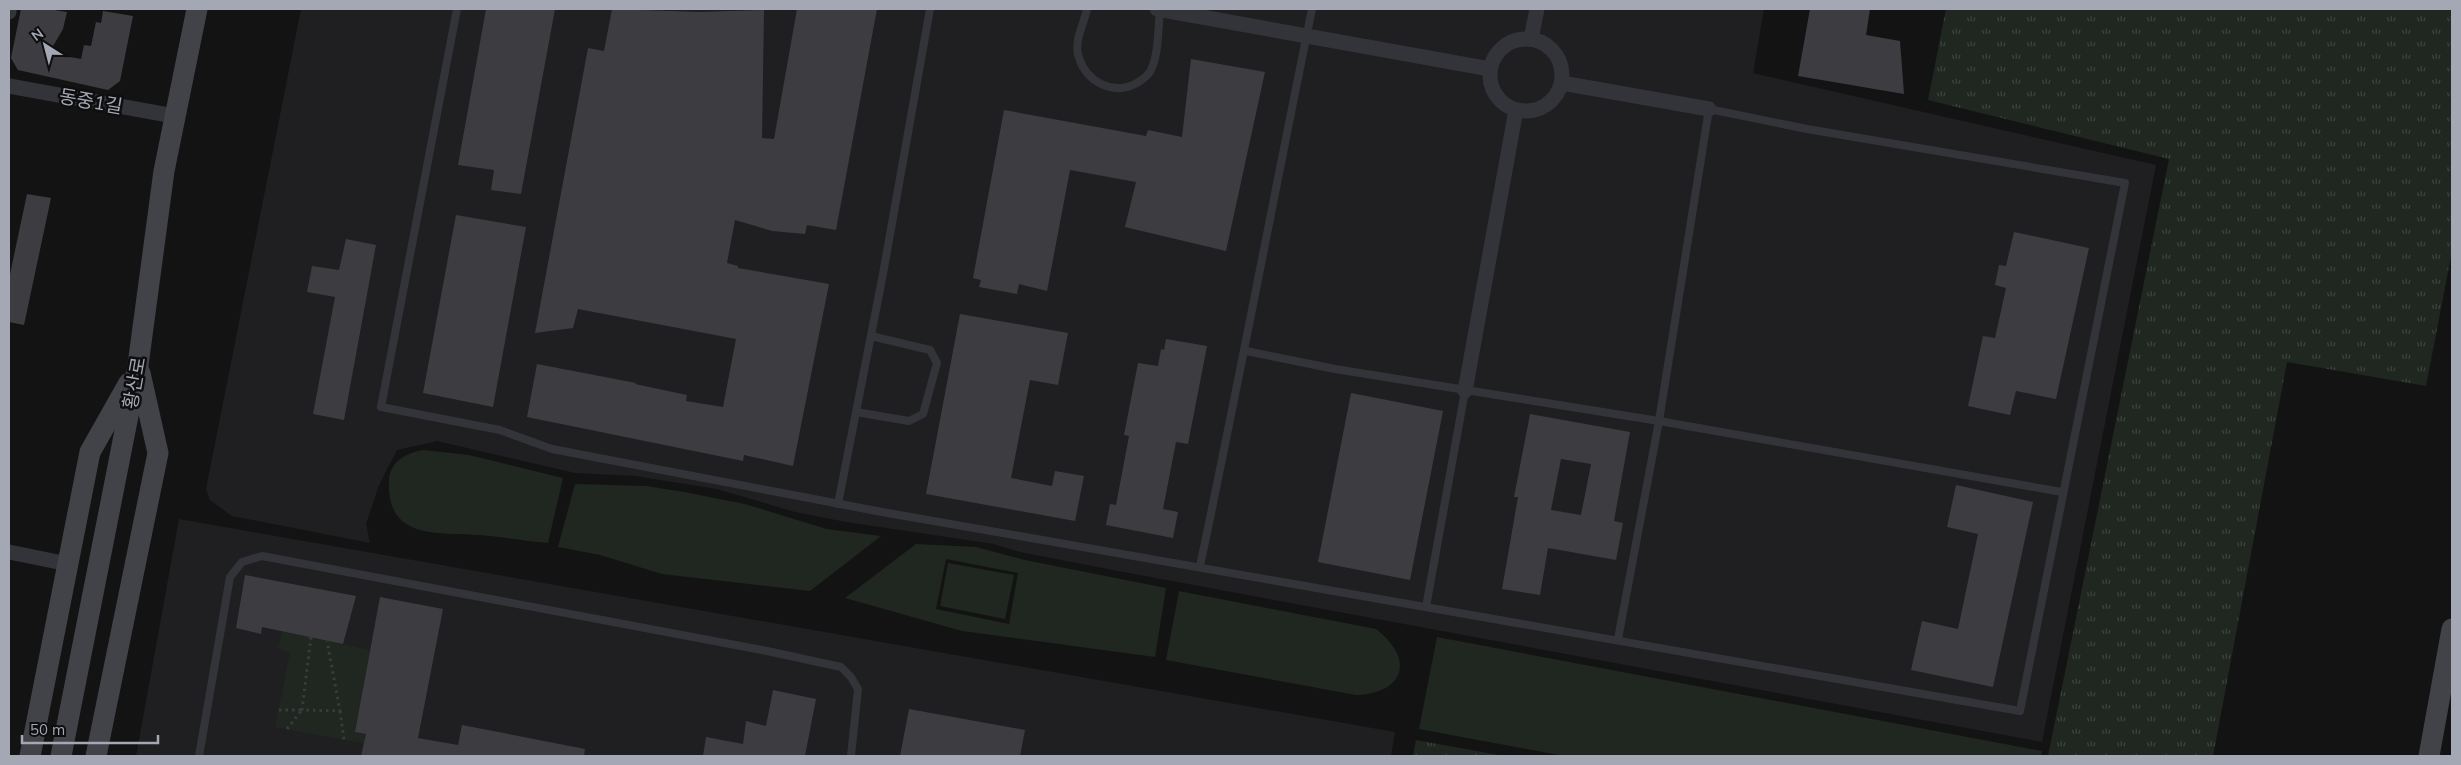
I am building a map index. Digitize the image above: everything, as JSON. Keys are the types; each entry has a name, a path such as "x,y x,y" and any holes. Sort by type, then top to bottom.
{"main road":[{"name":"황산로","path":"61,756 138,365 164,170 197,9"},
{"path":"30,756 90,452 138,365"},
{"path":"96,756 158,453 138,365"},
{"path":"2429,756 2452,630"}],"street":[{"path":"1159,9 1490,69"},
{"path":"1532,39 1537,9"},
{"path":"1532,39 1543,43 1553,50 1561,66 1562,83 1557,94 1540,109 1528,112 1516,110 1502,102 1493,90 1490,69 1494,58 1510,43 1532,39"},
{"path":"1562,83 1709,109"},
{"name":"동중1길","path":"9,86 174,116"},
{"path":"1465,391 1516,110"},
{"path":"9,552 68,564"}],"lane":[{"path":"457,9 382,406 500,430 552,449 838,504 1618,639 2020,711 2062,492 2125,183 1807,129 1709,109 1659,421 1618,639"},
{"path":"838,504 871,336 930,9"},
{"path":"1087,9 1080,33 1078,56 1084,68 1093,79 1104,86 1121,89 1144,79 1151,71 1159,9"},
{"path":"1200,566 1246,351 1273,199 1312,9"},
{"path":"856,412 909,421 923,414 937,363 930,350 871,336"},
{"path":"1246,351 1465,391 1659,421 2062,492"},
{"path":"1426,607 1465,391"},
{"path":"199,756 230,577 242,562 262,556 767,651 842,667 858,689 851,756"}],"path":[{"path":"287,729 302,710 311,637"},
{"path":"327,640 344,740"},
{"path":"279,710 340,712"}],"shaded area":[{"path":"301,9 1764,9 1753,73 2156,165 2042,742 1118,571 1020,552 994,544 846,522 795,512 717,489 635,476 575,473 437,441 397,450 379,485 366,524 370,543 232,516 210,500 206,489"},
{"path":"179,519 1395,732 1391,756 136,756"}],"green space":[{"path":"1946,9 2452,9 2452,251 2426,386 2287,362 2213,756 2048,756 2169,159 1928,100"},
{"path":"423,450 469,455 563,478 548,543 480,535 432,532 418,529 405,523 396,514 390,500 390,473 400,459 411,453"},
{"path":"575,484 646,486 684,492 745,504 827,529 881,536 810,591 662,574 600,555 558,547"},
{"path":"916,544 976,547 1025,560 1166,588 1155,657 962,631 845,598","holes":["946,559 1018,573 1009,624 936,609"]},
{"path":"948,563 1014,575 1005,619 940,606"},
{"path":"1179,591 1376,629 1388,640 1396,652 1400,663 1399,672 1394,681 1385,688 1373,693 1356,695 1166,660"},
{"path":"282,631 370,650 355,732 368,735 366,744 275,727 290,652 278,649"},
{"path":"1437,637 2042,751 2041,756 1564,756 1419,729"},
{"path":"1416,740 1504,756 1413,756"}],"building":[{"path":"21,9 48,9 67,12 63,29 49,53 81,59 84,45 91,46 96,22 101,23 103,11 133,16 120,81 108,90 18,70 11,58"},
{"path":"486,9 555,9 521,194 491,190 494,170 458,165"},
{"path":"612,9 700,12 764,10 762,138 774,139 797,9 877,9 836,230 807,225 805,234 772,231 735,220 727,263 738,266 738,268 829,284 793,466 744,455 743,461 527,417 537,364 636,383 687,395 686,401 723,407 736,339 578,309 573,328 535,333 588,48 604,51"},
{"path":"1810,9 1870,9 1866,35 1900,41 1904,94 1798,76"},
{"path":"1191,59 1265,72 1226,251 1125,227 1136,182 1070,170 1047,291 1019,284 1017,294 979,287 981,280 973,278 1004,110 1146,136 1148,130 1182,137"},
{"path":"27,194 51,198 24,325 9,322 9,279"},
{"path":"456,215 526,227 493,407 423,393"},
{"path":"2014,232 2089,248 2056,399 2016,391 2010,415 1968,406 1983,336 1995,338 2006,288 1995,285 1999,265 2006,266"},
{"path":"346,239 376,245 344,420 313,414 335,297 307,292 312,266 339,270"},
{"path":"960,314 1068,333 1058,385 1030,380 1011,478 1052,486 1055,471 1084,476 1075,521 926,494"},
{"path":"1166,339 1207,346 1188,444 1176,442 1163,509 1178,512 1173,538 1106,525 1110,504 1116,505 1129,436 1124,435 1138,363 1158,366 1161,349 1164,350"},
{"path":"1351,393 1443,411 1410,580 1318,562"},
{"path":"1530,414 1630,432 1614,521 1623,523 1616,560 1548,548 1540,595 1502,589 1518,497 1514,497","holes":["1561,459 1591,464 1581,515 1551,510"]},
{"path":"1956,485 2033,502 1993,687 1911,670 1922,621 1958,629 1978,534 1947,527"},
{"path":"245,575 356,596 343,644 262,627 261,634 236,628"},
{"path":"380,597 443,609 418,738 458,745 462,725 585,749 584,756 361,756 366,734 355,732"},
{"path":"773,690 816,699 805,756 703,756 706,737 743,744 746,721 766,726"},
{"path":"909,709 1025,730 1020,756 900,756"}]}
